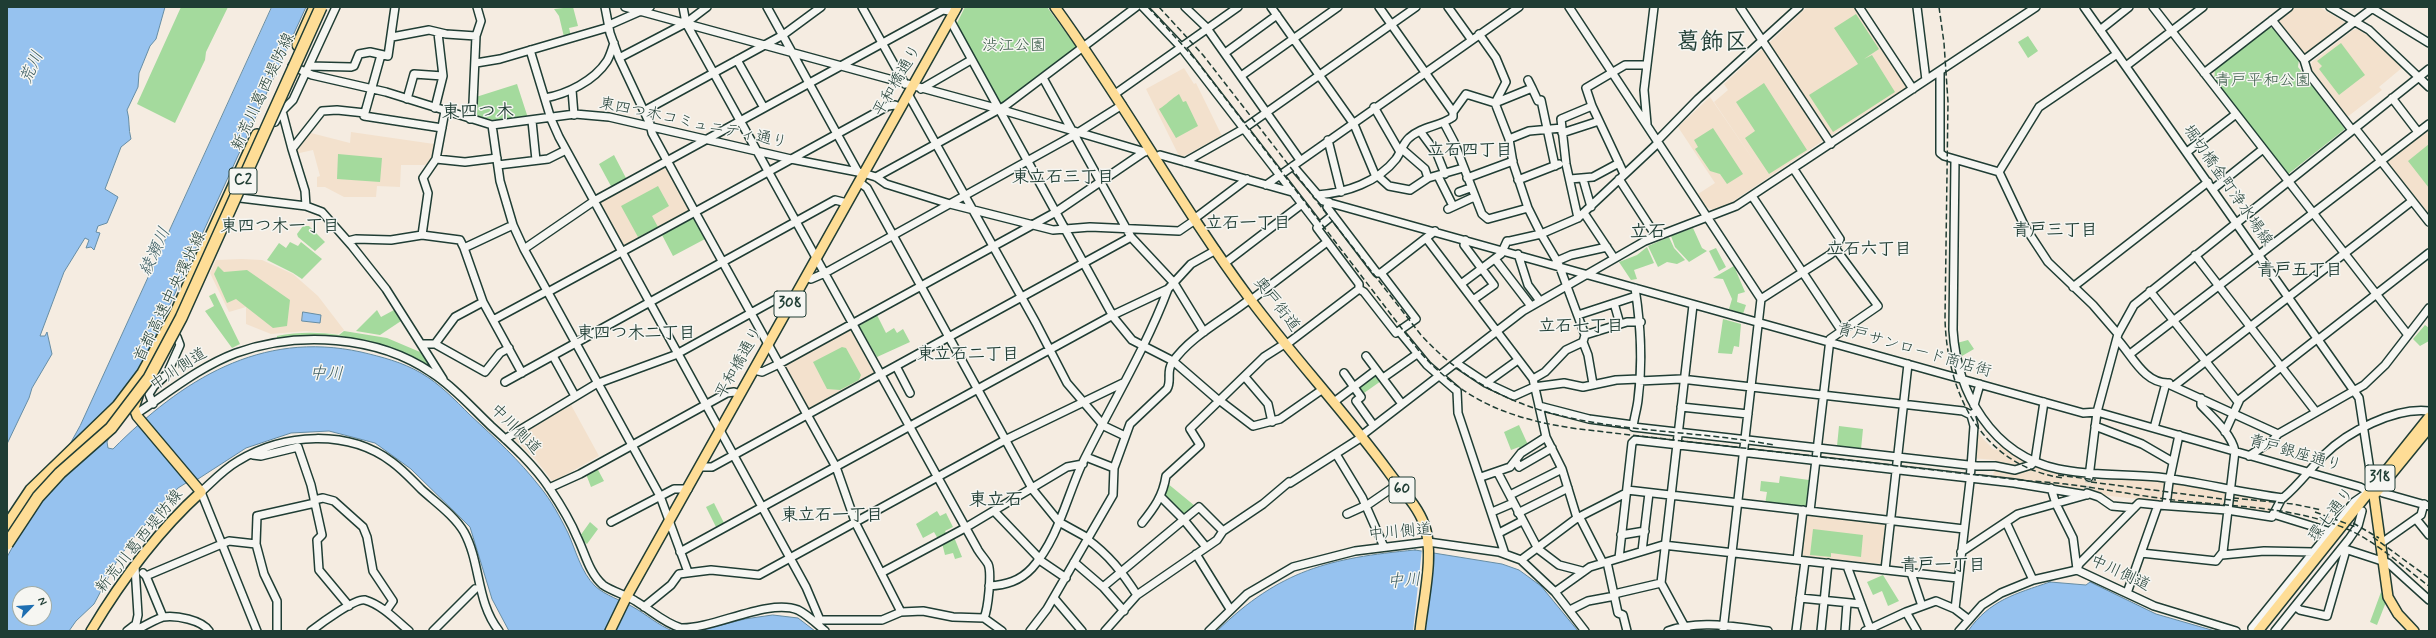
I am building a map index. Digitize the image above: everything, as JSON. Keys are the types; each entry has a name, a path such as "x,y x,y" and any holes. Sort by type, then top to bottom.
{"highway":[{"name":"首都高速中央環状線","path":"7,526 31,490 118,406 143,373 156,352 315,7"},
{"name":"首都高速中央環状線","path":"7,544 38,497 120,417 153,372 181,318 321,7"}],"main road":[{"name":"新荒川葛西堤防線","path":"91,631 135,567 200,490 137,416 135,403 236,198 292,66 321,7"},
{"name":"奥戸街道","path":"1055,7 1115,94 1147,150 1155,158 1195,220 1251,300 1362,436 1422,518 1429,546 1420,631"},
{"name":"平和橋通り","path":"610,631 625,599 859,182 860,173 912,88 954,13"},
{"name":"環七通り","path":"2258,631 2338,542 2429,417"},
{"name":"環七通り","path":"2265,631 2338,542 2362,511 2374,492 2429,428"},
{"path":"2374,492 2386,587 2391,604 2414,631"}],"street":[{"path":"163,348 176,337 236,198 284,110 293,100 336,7"},
{"path":"307,69 351,68 354,66 359,54 370,52 388,56 392,37 395,7"},
{"path":"470,119 473,103 476,63 476,36 481,21 477,7"},
{"path":"605,7 609,26 620,58 667,161 836,467 856,522 901,612"},
{"path":"625,7 912,88 999,109 1076,133 1147,150"},
{"path":"476,63 500,59 609,26 650,7"},
{"path":"683,7 688,26 965,528 988,565 990,586 987,613 984,618"},
{"path":"620,58 688,26 707,7"},
{"path":"767,7 860,173"},
{"path":"644,111 783,35 822,7"},
{"path":"862,7 882,43 912,88 938,143 1067,383 1103,425 1124,436"},
{"path":"876,177 999,109 1043,78 1136,7"},
{"path":"1143,7 1181,47 1280,175 1319,226 1317,228 1359,284 1359,289"},
{"path":"1184,7 1208,29 1300,160"},
{"path":"1115,94 1238,7"},
{"path":"1271,7 1353,122 1377,177 1389,186 1410,190 1428,178 1463,168"},
{"path":"1241,76 1338,7"},
{"path":"1379,7 1453,112"},
{"path":"1185,162 1244,129 1416,7"},
{"path":"1448,7 1471,39"},
{"path":"1504,7 1508,14"},
{"path":"1266,185 1374,107 1519,7"},
{"path":"1568,7 1761,299 1723,628"},
{"path":"1648,128 1644,97 1654,7"},
{"path":"1740,7 1831,144"},
{"path":"1461,284 1495,259 1503,250 1507,242 1542,234 1581,216 1657,142 1698,99 1799,7"},
{"path":"1859,7 1913,89"},
{"path":"1917,7 1926,80"},
{"path":"1105,631 1137,595 1217,540 1223,531 1263,504 1288,482 1290,483 1362,436 1438,376 1531,306 1614,258 1656,236 1730,210 2036,7"},
{"name":"堀切橋金町浄水場線","path":"2084,7 2362,403 2374,492"},
{"path":"2100,30 2130,7"},
{"path":"2152,7 2408,335"},
{"path":"2126,66 2203,7"},
{"path":"2204,73 2289,7"},
{"path":"2330,7 2369,30 2429,87"},
{"path":"2304,60 2356,22 2372,7 2429,44"},
{"path":"524,249 594,201 943,10 954,13 971,60 1028,160 1112,315 1132,340 1174,361 1218,400 1254,426 1272,422 1286,415 1323,389"},
{"path":"1224,52 1277,15"},
{"path":"2272,20 2304,60 2308,73 2429,222"},
{"path":"392,37 429,30 438,33 476,36"},
{"path":"435,108 443,76 438,33"},
{"path":"1479,34 1496,58 1506,82 1495,103 1509,139 1518,180 1528,208 1557,264 1578,315 1593,384"},
{"path":"545,98 560,96 572,90 600,69 608,60 614,43"},
{"path":"530,50 551,119 566,150 806,587 820,620 882,620 901,612 923,611 953,617 984,618 1002,631"},
{"path":"1999,172 2039,107 2117,54"},
{"path":"381,55 364,116 442,128"},
{"path":"737,60 764,108"},
{"path":"912,88 971,60"},
{"path":"1647,65 1625,64 1586,88 1592,106 1619,163 1622,177 1656,236"},
{"path":"292,66 307,69 492,125 500,181 513,225 524,249 660,496 688,572"},
{"path":"2089,476 2097,412 2117,336 2130,311 2150,291 2429,69"},
{"path":"1940,71 1940,153 1955,160 1968,162 1999,172 2025,227 2054,270 2093,305 2146,375 2166,384 2175,385 2278,434"},
{"path":"407,99 414,74 443,76"},
{"path":"1043,78 1076,133 1127,230 1174,282 1204,332"},
{"path":"1528,80 1538,101 1542,100 1555,166"},
{"path":"1293,166 1317,195 1341,192 1377,177 1401,151 1409,138 1427,126 1444,123 1452,117 1453,112 1465,95 1469,94 1495,103 1532,88"},
{"path":"572,90 574,115"},
{"path":"2392,98 2418,132"},
{"path":"275,105 284,110 292,149 305,191 306,206"},
{"path":"806,277 811,279 825,273 1076,133 1122,105"},
{"path":"493,320 622,252 888,106 900,108"},
{"path":"1592,106 1561,118 1566,162 1581,216 1607,247 1614,258"},
{"path":"1374,107 1401,151 1425,170 1428,178"},
{"path":"292,149 322,111 337,110 365,113"},
{"path":"422,235 428,193 423,178 436,160 445,111"},
{"path":"2187,152 2236,114"},
{"name":"東四つ木コミュニティ通り","path":"492,125 574,115 609,117 758,152 876,177 886,184 950,204 1054,230 1090,227 1127,230 1179,231 1247,179"},
{"path":"532,121 536,160"},
{"path":"1509,139 1529,131 1547,129 1562,131 1599,121"},
{"path":"1444,123 1454,142 1470,188 1482,214 1488,219 1528,208"},
{"path":"2130,354 2429,124"},
{"path":"1420,131 1437,154 1450,207 1474,197"},
{"path":"1328,140 1341,192"},
{"path":"2213,189 2263,149"},
{"path":"436,160 497,162 536,160 548,159 566,150"},
{"path":"754,370 762,372 779,364 1056,212 1147,150"},
{"path":"1155,158 1160,155 1292,192"},
{"path":"1955,160 1954,347 1961,379 1974,410 1998,437 2011,448 2035,461 2060,470 2089,476 2170,479 2281,499"},
{"path":"1467,178 1513,161"},
{"path":"1518,180 1566,162"},
{"path":"1570,179 1583,179 1598,175 1619,163"},
{"path":"1761,299 1831,254 1840,239 1793,168"},
{"path":"1583,179 1591,207"},
{"path":"859,182 866,188 1032,488 1059,522 1087,539 1107,554 1122,570 1137,595"},
{"path":"2073,287 2208,182"},
{"path":"1459,192 1470,188"},
{"name":"青戸サンロード商店街","path":"1317,195 1329,202 1557,264 1693,305 2083,413 2097,412 2234,450"},
{"path":"1752,196 1841,330"},
{"path":"236,198 306,206 322,212 348,241 382,284 422,344 444,381"},
{"path":"505,382 836,200 847,203"},
{"path":"2175,385 2412,201"},
{"path":"1329,202 1327,207 1377,273 1381,273 1416,318 1397,332"},
{"path":"1225,263 1302,204"},
{"path":"1319,226 1333,215"},
{"path":"464,248 513,225"},
{"path":"1381,273 1434,231"},
{"path":"348,241 356,239 391,240 422,235 460,240 483,302 522,373"},
{"path":"700,467 712,468 1132,237"},
{"path":"1426,238 1533,380 1536,387 1546,437 1562,469 1578,518 1605,562 1618,613 1624,615 1627,631"},
{"path":"1465,240 1464,245 1494,284 1473,300"},
{"path":"1030,631 1054,598 1114,492 1114,468 1124,436 1133,419 1158,399 1169,385 1168,371 1174,361 1204,332 1251,300 1327,242"},
{"path":"1557,264 1572,255 1607,247"},
{"path":"1810,511 1830,338 1878,306 1835,248"},
{"path":"990,586 1006,585 1016,581 1032,568 1051,542 1084,460 1103,425 1168,289 1191,264 1216,250"},
{"path":"2225,432 2238,402 2429,253"},
{"path":"1518,254 1528,285 1540,301"},
{"path":"2195,255 2316,412"},
{"path":"1495,259 1531,306"},
{"path":"1633,426 1638,400 1642,349 1641,322 1635,288"},
{"path":"681,552 1112,315 1168,289"},
{"path":"1359,289 1364,292 1397,332 1438,376 1457,391 1458,413 1481,477 1505,554"},
{"path":"1142,523 1161,497 1166,476 1200,445 1190,429 1218,400 1245,377 1264,357 1286,343 1359,289"},
{"path":"2150,291 2238,402"},
{"path":"505,439 598,383 678,353 783,296 794,297"},
{"path":"1578,315 1636,296"},
{"path":"435,344 455,317 483,302"},
{"path":"1614,303 1620,324"},
{"path":"1685,628 1661,583 1693,305"},
{"path":"2249,456 2273,440 2278,434 2354,390 2385,365 2429,308"},
{"path":"1533,380 1545,372 1566,350 1584,338 1620,324 1641,322"},
{"path":"152,404 149,394 152,388 167,374 180,345 176,337"},
{"name":"中川側道","path":"137,416 152,404 206,368 234,354 260,346 300,340 347,343 391,353 421,366 444,381 526,459 549,488 576,535 592,572 603,584 625,599 644,607 672,625 681,628 765,610 795,609 804,613 825,631"},
{"path":"422,344 435,344 485,372 500,353 509,348"},
{"path":"1383,378 1417,354"},
{"path":"553,356 575,396"},
{"path":"1366,356 1402,404"},
{"path":"1486,383 1518,360"},
{"path":"1456,363 1486,383 1514,396 1536,387 1564,383 1583,387 1593,384 1639,380 1684,380 1824,397 1963,411 1974,410"},
{"path":"1885,570 1908,364"},
{"path":"896,366 910,392"},
{"path":"1334,402 1376,370"},
{"path":"1344,373 1361,397 1356,400 1374,426"},
{"path":"1245,377 1268,404 1272,422"},
{"path":"644,607 670,585 680,574 711,570 760,575 1005,440 1123,383"},
{"path":"1955,609 1970,478 1974,410 1980,384"},
{"path":"2154,428 2166,384"},
{"path":"549,488 727,393 734,392 740,394"},
{"path":"2141,553 2216,561 2222,555 2234,450 2232,443 2225,432 2201,405 2201,398"},
{"path":"1539,406 1589,418 1633,426 1897,456 1970,466 1996,466 2015,471 2031,466 2035,461 2044,402"},
{"path":"1681,407 1748,414"},
{"path":"2077,570 2079,564 2139,503 2227,510 2272,517 2281,499 2285,497 2328,451 2375,421 2389,417 2429,411"},
{"path":"2095,426 2142,444 2174,462"},
{"path":"2166,505 2179,435"},
{"path":"1481,477 1498,473 1510,467 1521,453 1546,437"},
{"path":"257,631 200,490 226,470 250,455 296,440 336,439 362,446 392,462 443,509 463,530 488,611 499,631"},
{"path":"1619,558 1633,441 1970,478 2014,481 2087,494 2099,497 2112,506 2134,508"},
{"path":"250,455 261,456 298,447 322,534 317,540 319,570 349,606"},
{"path":"1516,461 1519,467 1552,448"},
{"name":"青戸銀座通り","path":"2234,450 2249,456 2362,487 2374,492 2426,505"},
{"path":"1336,454 1366,506 1384,547"},
{"path":"881,572 965,528 1067,467 1084,460 1114,468"},
{"path":"1510,495 1562,469"},
{"path":"2014,481 2015,471"},
{"path":"1498,473 1538,549 1559,565 1582,571"},
{"path":"1347,514 1366,506 1398,484"},
{"path":"611,522 678,488 688,489"},
{"path":"1518,513 1568,488"},
{"path":"2051,488 2056,504 2073,538 2077,570"},
{"path":"1521,560 1538,549 1578,518 1626,491 1649,492 1964,529"},
{"path":"1642,551 1649,492"},
{"path":"1962,552 2020,513 2087,494"},
{"path":"1161,497 1184,520 1206,547"},
{"path":"277,631 277,601 264,574 256,544 257,516 323,498 334,501 363,527 368,537 373,571 393,601 386,611"},
{"path":"2380,544 2423,513 2429,498"},
{"path":"1492,512 1513,503"},
{"path":"2127,593 2158,505"},
{"path":"1103,587 1199,508 1223,531"},
{"path":"1797,560 1803,510"},
{"path":"994,511 1039,559 1066,578"},
{"path":"2273,514 2382,563 2388,563 2402,574 2429,600"},
{"path":"2416,519 2429,535"},
{"path":"1498,533 1522,521"},
{"path":"2006,522 2033,580"},
{"path":"1621,535 1645,531"},
{"path":"146,576 222,543 233,541 256,544"},
{"path":"2222,555 2264,551 2313,552 2338,542"},
{"path":"2296,607 2300,610 2327,616 2338,542"},
{"path":"2275,631 2296,607 2338,542"},
{"path":"1556,592 1582,571 1605,562 1665,544 1958,578"},
{"name":"中川側道","path":"1209,631 1230,609 1251,591 1293,567 1332,555 1384,547 1429,546 1505,554 1521,560 1556,592 1586,631"},
{"path":"2258,631 2252,628 2313,552"},
{"path":"1196,554 1230,609"},
{"path":"1796,631 1805,561"},
{"path":"1074,562 1103,587 1124,611"},
{"path":"1821,631 1828,563"},
{"path":"1847,566 1869,630 1906,612 1936,601 1955,609 1968,619"},
{"path":"135,567 146,576 163,617"},
{"path":"127,631 136,624 139,614 135,567"},
{"name":"中川側道","path":"1959,631 1968,619 1988,600 2016,586 2033,580 2077,570 2160,608 2236,631"},
{"path":"1911,573 1922,606"},
{"path":"1570,610 1588,601 1661,583"},
{"path":"433,631 475,589"},
{"path":"1054,598 1082,631"},
{"path":"1800,598 1861,604"},
{"path":"311,631 328,618 349,606 364,600 386,611 409,631"},
{"path":"1845,631 1847,603"},
{"path":"1906,612 1917,631"},
{"path":"135,631 163,617 176,617 203,624 209,631"},
{"path":"1668,631 1685,628 1723,628 1768,631"}],"shaded area":[{"path":"1807,7 1854,7 1907,87 1830,136 1768,44"},
{"path":"2294,7 2319,7 2348,24 2305,57 2276,21"},
{"path":"2357,29 2369,36 2403,67 2379,87 2382,90 2346,118 2310,72 2312,62 2353,30"},
{"path":"1763,48 1824,140 1729,204 1714,210 1706,207 1698,194 1715,183 1678,127 1710,97 1761,171 1714,102 1728,90 1724,84"},
{"path":"1184,68 1194,84 1196,83 1222,136 1180,158 1146,89"},
{"path":"2429,126 2429,220 2385,163 2386,160"},
{"path":"307,132 350,143 351,132 434,144 432,158 426,165 401,165 400,187 377,186 376,197 344,197 325,187 317,187 317,177 320,176 313,150 295,154 294,149"},
{"path":"665,166 689,211 623,248 597,202"},
{"path":"216,260 262,260 293,274 318,296 344,330 338,334 306,331 271,334 246,324 246,307 229,312 210,273"},
{"path":"851,328 875,374 810,409 807,409 783,365"},
{"path":"570,403 599,456 553,482 536,460 512,437"},
{"path":"1974,429 1993,449 1997,450 2000,445 2044,469 2060,475 2100,480 2128,479 2166,482 2271,498 2270,513 2101,495 2058,486 1993,478 1995,460 1971,458"},
{"path":"1807,513 1885,522 1881,564 1802,556 1800,553 1804,514"}],"green space":[{"path":"181,7 228,7 206,52 205,60 175,123 137,104"},
{"path":"573,7 578,26 569,28 571,36 564,37 559,16 554,9"},
{"name":"渋江公園","path":"965,7 1047,7 1078,49 1000,107 956,25"},
{"path":"1856,14 1879,49 1864,59 1872,55 1895,92 1833,132 1809,95 1858,64 1834,28"},
{"name":"青戸平和公園","path":"2268,28 2275,28 2299,59 2298,67 2345,129 2287,175 2214,82 2215,68"},
{"path":"2028,36 2038,51 2028,58 2018,42"},
{"path":"2341,43 2365,75 2339,95 2319,69 2322,66 2317,61"},
{"path":"1764,83 1807,150 1769,174 1745,138 1755,131 1736,102"},
{"path":"517,84 528,118 497,121 474,115 476,97"},
{"path":"1179,94 1183,102 1186,101 1198,126 1176,138 1159,109"},
{"path":"1713,128 1743,174 1727,184 1720,174 1710,171 1695,149 1698,147 1694,140"},
{"path":"2429,144 2429,188 2408,161"},
{"path":"338,154 382,158 380,182 337,179"},
{"path":"614,155 627,180 612,188 599,164"},
{"path":"658,186 669,206 652,216 658,227 638,237 621,206"},
{"path":"694,219 705,239 673,256 662,235"},
{"path":"303,226 309,226 325,242 315,251 298,237 297,234"},
{"path":"1693,228 1702,248 1707,251 1689,262 1675,247 1671,236"},
{"path":"1669,237 1674,248 1685,260 1677,264 1667,262 1658,267 1648,246"},
{"path":"290,242 298,246 301,242 322,259 302,279 267,260 279,243 286,248"},
{"path":"1647,247 1654,263 1634,270 1637,279 1631,280 1619,262 1637,255"},
{"path":"1716,248 1726,267 1719,271 1709,251"},
{"path":"218,266 224,272 247,270 290,300 287,326 273,328 236,299 227,303 214,274"},
{"path":"1734,266 1745,292 1738,294 1737,302 1746,305 1743,314 1729,309 1732,299 1723,279 1713,278"},
{"path":"215,293 240,344 232,348 205,311 214,306 209,296"},
{"path":"377,310 381,317 394,310 401,321 380,335 356,331"},
{"path":"877,315 886,333 894,328 897,333 903,329 910,342 877,357 859,326"},
{"path":"1723,319 1741,324 1739,347 1734,346 1732,354 1718,353"},
{"path":"2425,325 2429,328 2429,341 2420,346 2413,339"},
{"path":"344,331 387,338 420,352 436,373 399,354 379,348 340,343 277,341 277,336 308,333 339,335"},
{"path":"1968,340 1974,349 1962,356 1957,343"},
{"path":"842,347 846,348 861,375 859,380 840,390 827,389 813,362"},
{"path":"1376,373 1381,381 1364,393 1359,386"},
{"path":"1519,425 1529,447 1521,452 1519,447 1511,450 1504,432"},
{"path":"1839,426 1863,429 1861,449 1837,446"},
{"path":"597,468 604,481 591,487 586,474"},
{"path":"1780,476 1809,480 1807,507 1765,504 1767,492 1760,491 1761,481 1779,483"},
{"path":"1167,483 1195,506 1183,516 1164,497"},
{"path":"714,503 725,525 717,529 706,507"},
{"path":"937,511 940,516 946,513 953,527 945,531 947,535 938,539 934,532 923,538 916,524"},
{"path":"590,522 598,529 587,544 580,536"},
{"path":"1813,529 1863,535 1861,557 1831,553 1831,557 1810,555"},
{"path":"954,537 962,557 955,559 953,553 945,555 942,543"},
{"path":"1883,575 1899,601 1888,606 1882,591 1873,595 1867,582"},
{"path":"2381,592 2386,602 2377,625 2370,622"}],"water":[{"name":"荒川","path":"7,7 165,7 156,39 150,46 139,73 138,87 127,110 131,139 121,147 105,189 118,197 107,223 98,226 96,232 100,233 94,250 91,247 86,248 89,240 85,238 64,272 40,336 45,336 47,332 52,354 32,388 29,398 7,444"},
{"name":"中川","path":"272,7 306,7 107,442 108,448 113,449 139,424 195,382 225,366 256,355 289,348 324,347 361,352 392,360 421,373 441,387 524,468 544,492 555,509 568,533 582,568 595,586 604,593 633,607 673,631 509,631 492,599 470,527 411,469 375,443 329,431 291,433 246,448 198,479 186,483 178,488 135,536 118,559 94,604 76,621 69,631 7,631 7,557 80,426"},
{"path":"303,312 321,315 320,323 302,321"},
{"name":"中川","path":"1415,550 1502,564 1519,570 1541,586 1578,631 1217,631 1240,610 1262,594 1307,571 1331,563 1357,557"},
{"path":"2050,582 2086,585 2090,582 2156,614 2215,631 1968,631 1976,620 1985,612 2004,599"},
{"path":"773,615 798,618 815,631 697,631 745,619"}],"pier":[{"path":"1422,549 1434,551 1426,631 1413,631"}],"tunnel":[{"path":"2087,493 2089,478"}],"railway":[{"path":"1148,7 1196,60 1419,351 1436,369 1454,383 1472,396 1491,406 1532,420 1579,429 2098,488 2166,499 2258,508 2303,515 2325,521 2358,534 2429,586"},
{"path":"1159,7 1203,55 1421,335 1459,369 1499,394 1542,410 1586,421 1631,428 1726,438 1774,445"},
{"path":"1939,7 1944,43 1948,102 1945,319 1947,347 1953,374 1962,399 1974,422 1991,442 2011,459 2035,471 2063,478"},
{"path":"2058,475 2096,480"},
{"path":"2091,482 2238,501"},
{"path":"2233,498 2293,504 2322,510"},
{"path":"2315,512 2356,527"},
{"path":"2353,523 2379,538"},
{"path":"2373,537 2429,578"}],"district":[{"name":"葛飾区","path":"1712,44"},
{"name":"東四つ木","path":"478,113"},
{"name":"立石四丁目","path":"1470,151"},
{"name":"東立石三丁目","path":"1063,178"},
{"name":"立石一丁目","path":"1248,224"},
{"name":"東四つ木一丁目","path":"280,227"},
{"name":"青戸三丁目","path":"2055,231"},
{"name":"立石","path":"1648,233"},
{"name":"立石六丁目","path":"1869,250"},
{"name":"青戸五丁目","path":"2300,271"},
{"name":"立石七丁目","path":"1581,327"},
{"name":"東四つ木二丁目","path":"636,334"},
{"name":"東立石二丁目","path":"968,355"},
{"name":"東立石","path":"996,501"},
{"name":"東立石一丁目","path":"832,516"},
{"name":"青戸一丁目","path":"1943,566"}],"water label":[{"name":"綾瀬川","path":"156,252"}]}
